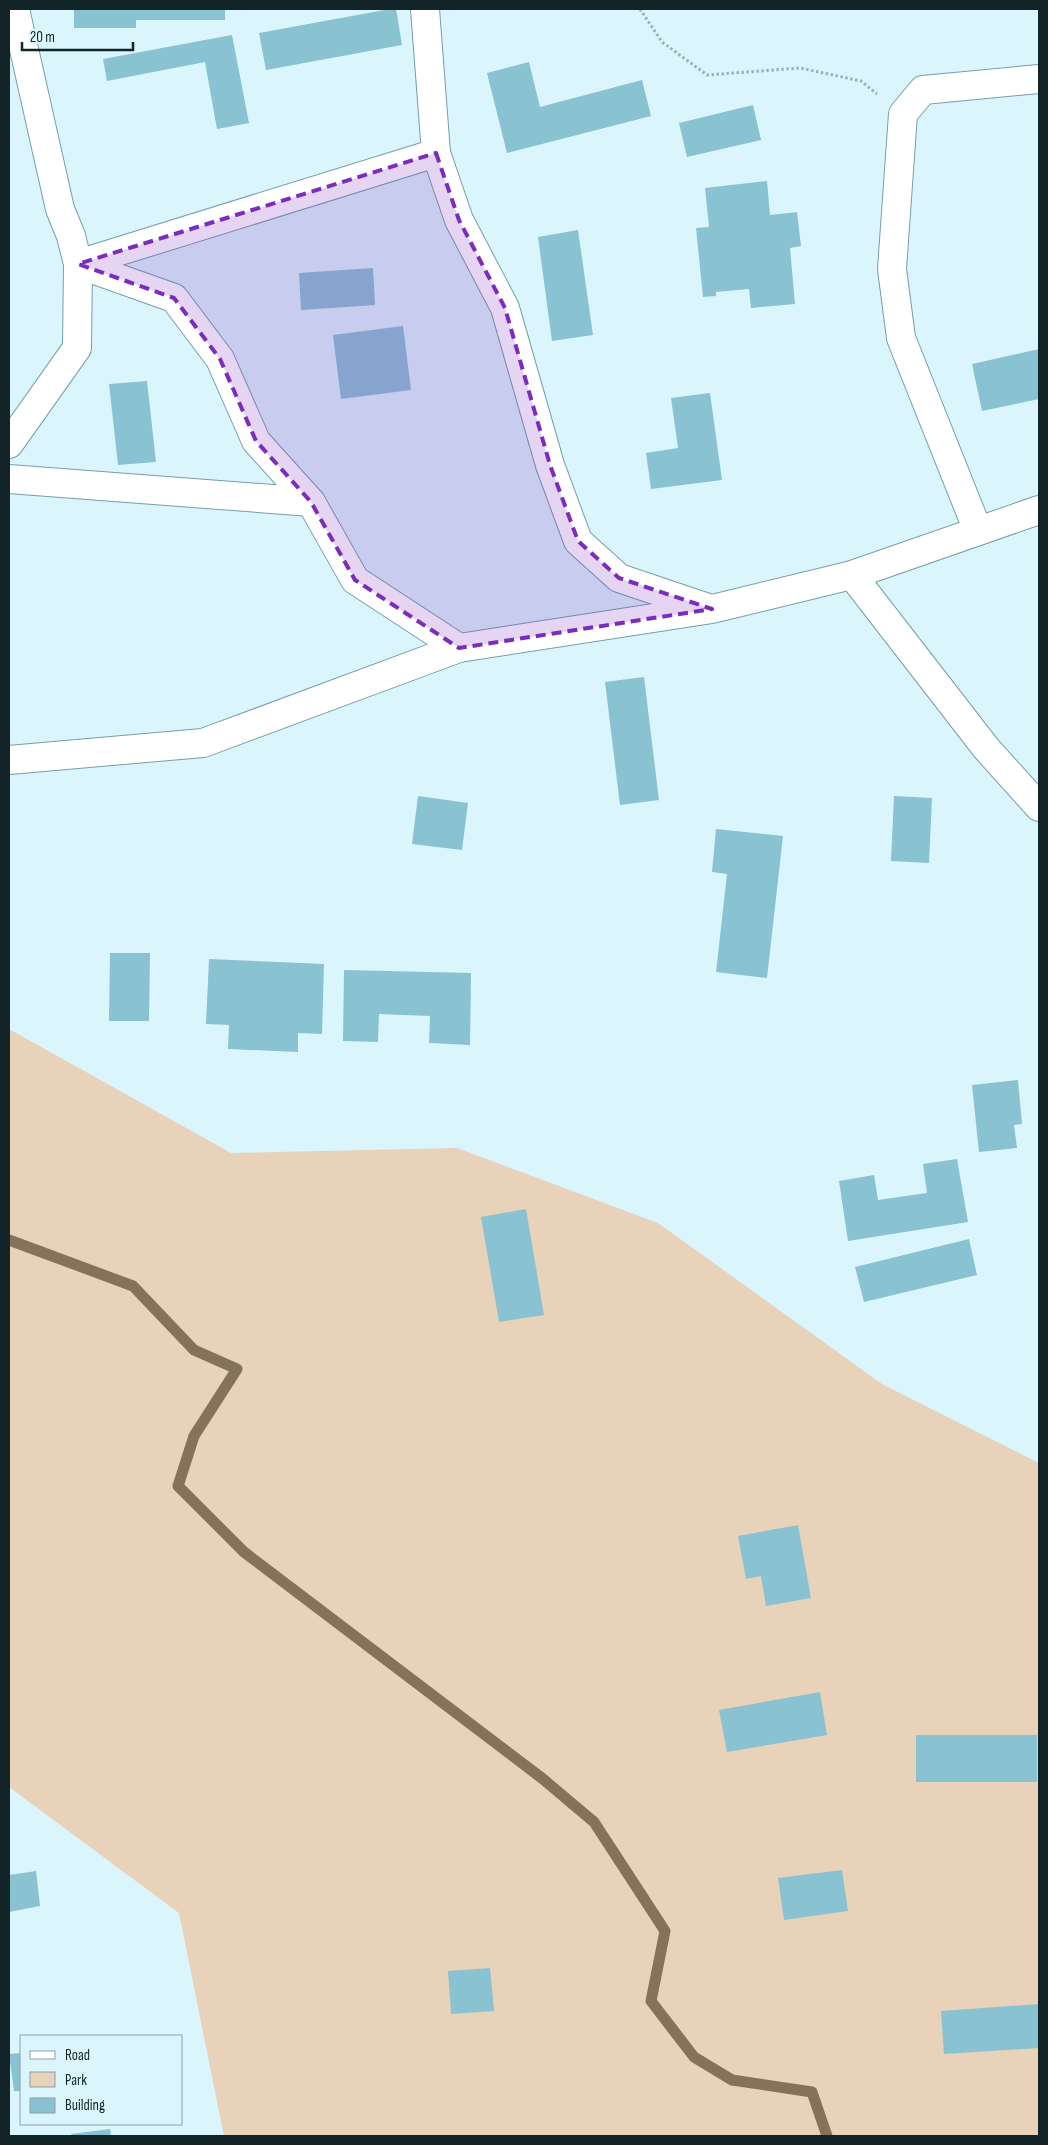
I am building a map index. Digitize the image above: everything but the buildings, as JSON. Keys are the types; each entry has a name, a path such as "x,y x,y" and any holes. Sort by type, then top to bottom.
{"street":[{"path":"9,444 77,348 78,264 71,236 60,209 15,9"},
{"path":"425,9 436,152 459,220 505,308 550,465 578,541 619,578 712,609"},
{"path":"978,531 901,338 892,269 903,114 922,90 1039,79"},
{"path":"78,264 436,152"},
{"path":"78,264 174,298 220,359 256,442 311,502 355,580 459,648"},
{"path":"9,480 311,502"},
{"path":"9,760 203,743 459,648 712,609 852,575 1039,510"},
{"path":"852,575 986,748 1039,807"}],"path":[{"path":"640,9 662,42 707,75 800,68 860,81 903,114"}],"highlighted area":[{"path":"436,153 459,220 505,308 550,465 578,541 619,578 712,609 459,648 355,580 311,502 256,441 220,359 174,298 78,264"}],"green space":[{"path":"9,1029 231,1153 457,1148 658,1223 882,1384 1039,1463 1039,2136 224,2136 179,1913 9,1787"}],"waterway":[{"path":"9,1240 133,1286 194,1350 237,1369 194,1436 178,1486 244,1552 543,1779 594,1822 665,1931 651,2001 694,2057 732,2080 812,2092 827,2136"}]}
